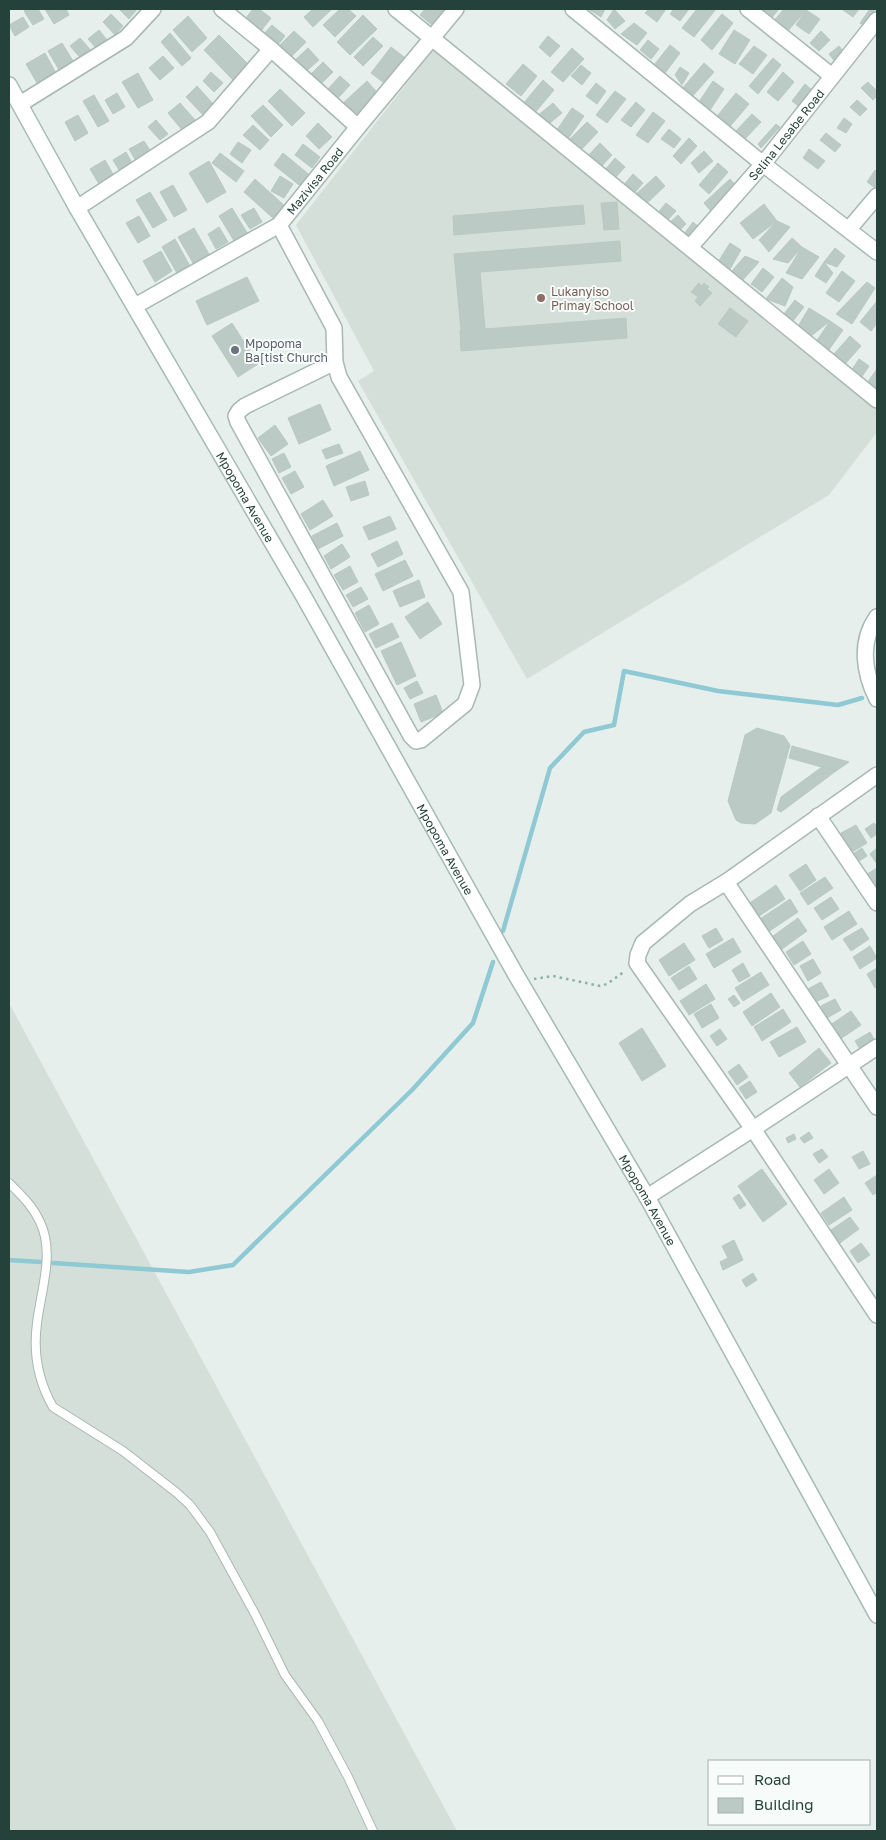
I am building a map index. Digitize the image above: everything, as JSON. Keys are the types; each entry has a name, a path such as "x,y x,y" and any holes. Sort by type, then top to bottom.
{"street":[{"path":"20,104 126,38 153,9"},
{"path":"222,9 271,49 358,127"},
{"path":"396,9 877,400"},
{"name":"Mazivisa Road","path":"135,306 279,225 456,9"},
{"path":"573,9 762,164 877,252"},
{"path":"748,9 832,76"},
{"name":"Selina Lesabe Road","path":"690,247 762,164 877,20"},
{"path":"77,208 208,122 271,49"},
{"name":"Mpopoma Avenue","path":"9,85 77,208 304,597 520,981 646,1197 877,1615"},
{"path":"849,229 877,196"},
{"path":"279,225 334,328 335,362 339,377 462,596 472,685 465,704 421,740 416,741 411,736 236,416 245,406 335,362"},
{"path":"877,617 865,642 869,683 877,699"},
{"path":"877,775 726,882 690,904 643,943 636,963 753,1129 877,1314"},
{"path":"818,816 877,903"},
{"path":"726,882 850,1064 877,1107"},
{"path":"646,1197 877,1047"}],"lane":[{"path":"9,1183 21,1195 41,1223 46,1243 46,1264 35,1352 41,1383 46,1396 53,1407 123,1451 190,1505 210,1532 255,1614 285,1675 318,1721 348,1777 373,1831"}],"path":[{"path":"520,981 553,976 600,986 607,984 636,963"}],"shaded area":[{"name":"Lukanyiso Primay School","path":"435,47 877,404 877,432 829,495 527,679 358,381 374,371 296,225"},
{"path":"9,1003 457,1831 9,1831"}],"building":[{"path":"38,9 44,19 33,25 24,11"},
{"path":"45,9 66,9 69,15 54,24"},
{"path":"119,9 137,9 129,19"},
{"path":"253,9 259,9 271,18 258,35 242,23"},
{"path":"313,9 332,9 313,27 304,17"},
{"path":"340,9 348,9 356,16 335,37 323,25"},
{"path":"425,9 445,9 432,25 420,15"},
{"path":"588,9 605,9 601,17"},
{"path":"614,9 625,21 615,29 607,20"},
{"path":"649,9 666,9 657,22 645,13"},
{"path":"674,9 689,9 680,21 670,14"},
{"path":"697,9 716,9 694,37 682,28"},
{"path":"758,9 779,9 769,21"},
{"path":"784,9 806,10 786,33 773,22"},
{"path":"844,9 859,9 853,17"},
{"path":"870,9 877,12 877,14 868,28 860,23"},
{"path":"806,10 820,19 809,34 796,25"},
{"path":"111,14 123,26 115,35 103,22"},
{"path":"722,14 733,23 712,50 701,40"},
{"path":"363,15 377,29 350,55 337,42"},
{"path":"188,16 207,38 192,52 173,30"},
{"path":"23,17 29,27 15,36 9,25"},
{"path":"634,23 647,33 637,45 621,34"},
{"path":"272,25 285,36 277,46 263,35"},
{"path":"99,30 107,40 97,49 88,39"},
{"path":"734,30 750,40 735,64 719,54"},
{"path":"294,31 306,42 290,58 279,46"},
{"path":"821,31 830,40 819,51 810,43"},
{"path":"170,33 191,58 182,66 161,42"},
{"path":"219,35 248,64 233,80 204,50"},
{"path":"548,36 560,46 550,57 539,47"},
{"path":"373,37 383,46 363,66 354,57"},
{"path":"80,38 94,54 84,62 70,46"},
{"path":"648,40 659,49 651,59 640,50"},
{"path":"62,43 76,66 62,75 48,51"},
{"path":"670,45 680,53 665,73 654,65"},
{"path":"754,46 767,55 753,74 739,64"},
{"path":"839,46 846,55 836,63 829,54"},
{"path":"391,47 408,60 388,86 371,73"},
{"path":"308,48 319,60 303,74 293,62"},
{"path":"572,48 584,59 563,82 551,72"},
{"path":"45,53 58,77 40,88 26,64"},
{"path":"163,56 174,68 160,80 149,68"},
{"path":"773,58 781,65 758,94 749,86"},
{"path":"323,62 333,72 318,87 308,77"},
{"path":"704,63 714,72 690,99 681,90"},
{"path":"523,64 537,76 521,96 506,84"},
{"path":"581,65 591,73 582,85 571,76"},
{"path":"680,67 689,73 682,85 675,75"},
{"path":"211,72 223,83 214,92 203,81"},
{"path":"783,72 794,82 778,101 767,92"},
{"path":"138,73 153,100 138,108 122,82"},
{"path":"340,76 350,85 338,98 328,89"},
{"path":"543,80 554,90 533,115 522,105"},
{"path":"367,81 381,97 355,120 341,105"},
{"path":"713,81 724,89 710,110 699,102"},
{"path":"868,82 877,91 877,96 873,100 861,88"},
{"path":"596,83 606,91 597,104 586,96"},
{"path":"805,84 815,93 802,109 792,101"},
{"path":"197,86 214,105 203,115 186,97"},
{"path":"280,89 305,113 292,126 268,101"},
{"path":"615,91 626,99 607,123 596,115"},
{"path":"117,93 125,107 113,114 105,100"},
{"path":"736,93 749,104 727,130 714,120"},
{"path":"94,95 109,121 98,127 83,101"},
{"path":"857,100 867,109 860,116 850,107"},
{"path":"636,102 645,110 631,127 621,120"},
{"path":"180,103 195,120 183,131 168,113"},
{"path":"553,103 562,113 545,127 536,117"},
{"path":"263,105 283,125 271,137 251,116"},
{"path":"572,108 584,116 568,139 557,130"},
{"path":"653,112 665,121 648,143 636,135"},
{"path":"752,114 761,122 744,140 735,132"},
{"path":"78,115 88,133 75,141 65,122"},
{"path":"844,118 852,124 846,133 837,128"},
{"path":"156,120 168,134 160,140 148,127"},
{"path":"587,122 598,132 580,151 569,140"},
{"path":"318,123 332,137 319,149 306,136"},
{"path":"776,124 780,127 761,148 758,144"},
{"path":"253,125 269,140 260,150 243,135"},
{"path":"669,129 681,139 674,148 661,139"},
{"path":"826,133 841,145 835,152 820,140"},
{"path":"689,138 697,146 681,164 673,156"},
{"path":"144,141 151,152 136,161 129,149"},
{"path":"238,142 251,150 242,163 230,154"},
{"path":"600,143 612,155 597,171 585,159"},
{"path":"303,144 320,157 312,168 295,155"},
{"path":"809,149 825,161 818,169 803,158"},
{"path":"704,151 713,161 699,173 691,163"},
{"path":"126,152 132,163 119,170 113,160"},
{"path":"220,153 244,171 236,182 212,163"},
{"path":"283,153 312,177 303,188 274,165"},
{"path":"615,158 625,167 615,178 605,170"},
{"path":"105,160 114,176 99,184 90,169"},
{"path":"209,161 226,192 207,203 189,173"},
{"path":"718,163 728,172 709,194 699,185"},
{"path":"875,170 877,172 877,185 875,188 867,182"},
{"path":"633,174 643,183 631,197 621,188"},
{"path":"280,176 293,184 284,198 271,191"},
{"path":"656,176 665,186 645,205 636,194"},
{"path":"255,179 286,207 275,220 244,192"},
{"path":"730,179 737,187 710,210 704,203"},
{"path":"173,185 187,210 174,217 160,192"},
{"path":"150,192 167,220 153,228 136,200"},
{"path":"617,202 619,229 604,230 601,203"},
{"path":"666,203 676,211 664,224 655,216"},
{"path":"764,204 777,221 753,239 740,223"},
{"path":"583,205 585,224 454,235 453,216"},
{"path":"232,208 249,236 236,244 219,216"},
{"path":"254,208 262,222 250,229 241,215"},
{"path":"678,215 686,224 677,233 668,224"},
{"path":"139,216 150,236 138,243 126,223"},
{"path":"777,221 790,227 769,252 759,240"},
{"path":"693,222 701,229 692,241 684,234"},
{"path":"219,227 228,242 216,249 208,234"},
{"path":"194,228 213,261 197,270 178,237"},
{"path":"792,238 802,247 788,263 773,259"},
{"path":"175,239 191,268 178,275 162,247"},
{"path":"620,241 621,261 480,272 485,329 626,318 627,338 461,351 454,254"},
{"path":"730,243 741,250 730,269 718,262"},
{"path":"802,247 819,257 802,279 786,273"},
{"path":"835,248 845,256 837,267 824,262"},
{"path":"161,251 172,271 155,282 143,261"},
{"path":"745,256 759,262 742,281 731,272"},
{"path":"824,262 833,273 826,283 815,276"},
{"path":"763,268 774,277 762,292 751,284"},
{"path":"842,271 855,281 839,302 826,293"},
{"path":"247,277 259,301 207,325 196,301"},
{"path":"782,278 793,287 785,306 766,299"},
{"path":"867,282 875,288 852,324 836,314"},
{"path":"699,283 702,286 704,283 712,293 700,306 695,301 698,297 691,292"},
{"path":"795,300 804,307 793,321 784,314"},
{"path":"877,301 877,323 871,331 860,322"},
{"path":"730,308 748,321 736,337 718,324"},
{"path":"809,308 830,321 811,336 797,328"},
{"path":"830,321 843,330 828,351 816,342"},
{"name":"Mpopoma Ba[tist Church","path":"232,323 258,364 238,377 212,336"},
{"path":"850,336 861,346 845,364 834,354"},
{"path":"859,359 869,366 861,378 851,371"},
{"path":"877,369 877,386 875,389 867,383"},
{"path":"320,404 331,430 299,444 288,418"},
{"path":"275,425 288,444 271,456 258,438"},
{"path":"339,444 343,453 326,459 322,450"},
{"path":"360,451 369,470 334,486 326,466"},
{"path":"284,453 291,467 279,473 272,459"},
{"path":"295,471 304,487 291,494 282,478"},
{"path":"365,481 369,495 351,501 346,487"},
{"path":"323,500 333,516 310,530 301,514"},
{"path":"390,516 396,529 369,540 363,527"},
{"path":"337,523 343,536 318,549 312,536"},
{"path":"397,541 403,554 378,567 371,554"},
{"path":"342,544 350,557 331,569 324,556"},
{"path":"405,560 413,576 383,591 375,574"},
{"path":"350,566 358,582 343,590 334,575"},
{"path":"419,580 425,597 400,607 393,591"},
{"path":"361,587 368,599 353,607 346,595"},
{"path":"428,602 442,624 420,639 405,617"},
{"path":"369,605 379,624 365,632 355,613"},
{"path":"392,623 399,637 376,648 369,634"},
{"path":"401,642 416,676 397,685 381,651"},
{"path":"417,681 423,693 410,699 404,688"},
{"path":"436,695 443,713 421,722 414,704"},
{"path":"757,728 784,736 790,745 771,813 755,824 741,823 736,820 728,801 745,735"},
{"path":"792,746 849,762 836,771 789,758"},
{"path":"822,767 836,771 781,812 777,810 781,797"},
{"path":"874,823 877,827 877,834 871,838 865,829"},
{"path":"856,825 867,843 852,852 841,833"},
{"path":"862,848 867,856 856,863 851,855"},
{"path":"877,848 877,864 870,854"},
{"path":"806,864 816,880 800,891 789,875"},
{"path":"877,868 877,887 872,890 864,876"},
{"path":"825,877 833,888 808,905 800,893"},
{"path":"776,885 785,899 756,918 747,905"},
{"path":"831,897 839,909 822,920 814,908"},
{"path":"790,899 798,912 768,932 760,919"},
{"path":"849,911 857,924 832,940 824,927"},
{"path":"798,918 807,931 782,949 773,936"},
{"path":"716,928 723,940 709,948 702,936"},
{"path":"862,928 869,939 851,951 843,939"},
{"path":"733,938 741,952 714,968 706,954"},
{"path":"803,941 811,954 794,965 786,952"},
{"path":"684,943 695,960 669,976 659,960"},
{"path":"870,946 877,958 860,969 853,957"},
{"path":"813,959 821,973 808,981 800,966"},
{"path":"743,963 750,976 739,982 732,970"},
{"path":"689,966 697,979 679,990 671,978"},
{"path":"877,968 877,987 875,988 867,974"},
{"path":"761,972 769,985 743,1001 735,988"},
{"path":"821,982 829,996 815,1002 808,989"},
{"path":"706,984 715,999 689,1015 680,1001"},
{"path":"771,993 780,1007 752,1026 743,1012"},
{"path":"734,995 740,1003 734,1007 728,999"},
{"path":"835,999 841,1010 827,1018 821,1006"},
{"path":"711,1004 719,1018 702,1028 694,1014"},
{"path":"783,1009 791,1022 762,1041 754,1027"},
{"path":"851,1011 861,1025 836,1042 827,1027"},
{"path":"797,1027 806,1042 779,1057 770,1042"},
{"path":"642,1028 666,1066 642,1081 619,1043"},
{"path":"720,1029 727,1039 717,1046 710,1036"},
{"path":"870,1032 877,1045 863,1054 855,1041"},
{"path":"819,1048 831,1063 800,1087 789,1073"},
{"path":"739,1064 748,1077 737,1085 728,1072"},
{"path":"750,1081 757,1092 746,1099 739,1088"},
{"path":"809,1132 813,1138 804,1143 800,1138"},
{"path":"794,1134 796,1139 788,1143 786,1138"},
{"path":"822,1149 828,1157 819,1163 813,1154"},
{"path":"863,1151 870,1164 859,1169 852,1157"},
{"path":"762,1169 787,1204 763,1222 738,1186"},
{"path":"829,1169 839,1183 824,1194 814,1180"},
{"path":"877,1175 877,1192 873,1195 865,1183"},
{"path":"739,1194 746,1205 740,1209 733,1198"},
{"path":"844,1197 852,1210 829,1225 821,1213"},
{"path":"850,1217 859,1229 837,1245 828,1232"},
{"path":"734,1240 743,1260 723,1270 720,1262 728,1258 722,1246"},
{"path":"861,1243 870,1255 858,1263 850,1251"},
{"path":"753,1273 757,1280 746,1287 742,1280"}],"waterway":[{"path":"503,931 550,768 584,732 614,725 624,671 718,691 838,705 862,698"},
{"path":"53,1263 189,1272 233,1265 412,1090 473,1023 493,962"},
{"path":"9,1260 41,1262"}],"place":[{"name":"Lukanyiso Primay School","path":"541,298"},
{"name":"Mpopoma Ba[tist Church","path":"235,350"}]}
